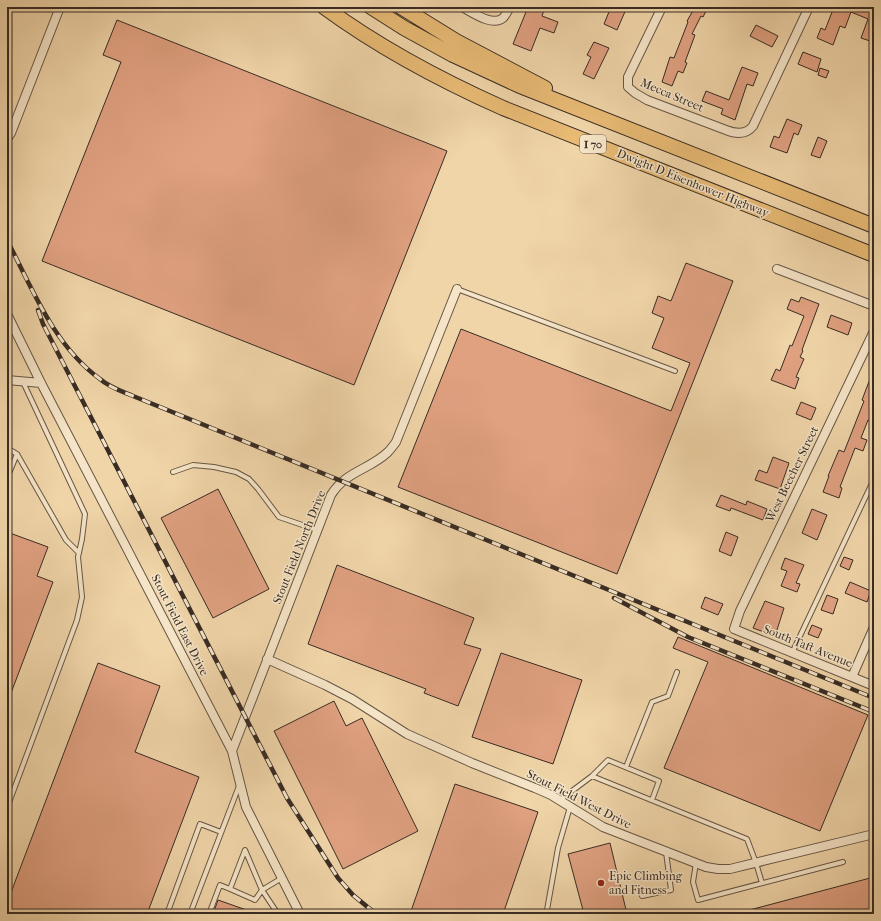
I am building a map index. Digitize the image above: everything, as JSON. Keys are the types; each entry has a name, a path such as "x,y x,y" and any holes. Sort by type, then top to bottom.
{"highway":[{"name":"Dwight D Eisenhower Highway","path":"324,7 362,33 400,56 463,90 503,108 874,255"},
{"name":"I 70","path":"371,7 427,41 478,68 604,120 874,226"},
{"path":"401,7 456,41 604,120"}],"street":[{"path":"7,139 11,133 60,7"},
{"path":"462,7 489,20 502,18 510,7"},
{"name":"Mecca Street","path":"662,7 628,77 628,87 640,97 738,134 750,130 756,122 809,7"},
{"path":"777,269 874,306"},
{"name":"Stout Field North Drive","path":"232,751 331,495 336,486 349,475 388,452 398,439 457,289"},
{"name":"Stout Field East Drive","path":"7,314 41,383 232,751 246,807 300,914"},
{"name":"West Beecher Street","path":"734,629 740,610 874,330"},
{"path":"7,380 41,383"},
{"path":"852,677 874,627"},
{"name":"South Taft Avenue","path":"734,629 874,686"},
{"name":"Stout Field West Drive","path":"267,660 326,685 352,699 407,734 560,800 603,827 696,863 718,869 730,869 874,834"}],"lane":[{"path":"457,289 675,371"},
{"path":"7,808 77,620 82,597 78,556 85,514 23,382"},
{"path":"7,448 17,454 66,540 79,553"},
{"path":"7,478 17,454"},
{"path":"173,472 193,465 214,467 236,472 248,479 258,489 279,517 317,530"},
{"path":"792,653 874,479"},
{"path":"626,767 652,702 668,696 677,672"},
{"path":"560,800 592,776 608,760 659,781 652,800"},
{"path":"592,776 747,839 762,884"},
{"path":"190,914 240,784"},
{"path":"548,910 558,848 570,807"},
{"path":"167,914 200,824 222,832"},
{"path":"230,889 245,850 262,890 278,914"},
{"path":"642,896 671,890 666,852"},
{"path":"696,863 694,882 698,900 843,862"},
{"path":"209,914 220,885 254,900 262,890 282,878"}],"building":[{"path":"528,7 545,7 542,16 558,22 554,33 540,28 531,51 513,44"},
{"path":"611,7 627,7 617,30 604,24"},
{"path":"695,7 708,7 703,17 701,16 692,34 695,35 685,62 687,63 683,73 678,71 672,86 662,82 670,57 674,58 688,22 687,21"},
{"path":"834,7 866,7 872,9 872,7 874,7 874,31 870,41 861,38 868,19 851,12 845,28 840,26 833,45 817,38 821,28 825,30"},
{"path":"117,20 447,151 354,385 42,261 121,62 103,55"},
{"path":"756,25 778,36 772,47 750,36"},
{"path":"594,42 609,48 594,79 583,74 591,57 587,55"},
{"path":"803,52 821,59 817,72 798,64"},
{"path":"742,67 758,73 753,86 747,84 735,120 721,114 723,109 702,101 706,91 729,100"},
{"path":"820,68 829,71 826,78 818,75"},
{"path":"787,119 802,125 798,135 794,133 787,153 770,147 774,136 779,138"},
{"path":"818,137 827,141 820,158 811,155"},
{"path":"686,263 733,281 617,574 398,487 461,329 671,411 690,363 652,348 664,318 652,313 658,296 671,301"},
{"path":"801,297 819,304 800,357 804,359 796,377 799,378 795,389 771,380 776,369 780,371 790,345 792,346 804,316 787,309 791,299 799,302"},
{"path":"831,315 852,323 848,335 827,327"},
{"path":"873,371 874,417 872,422 868,420 861,438 867,440 863,451 855,448 840,487 842,488 839,498 823,492 839,450 844,452 864,401 862,400"},
{"path":"801,402 816,408 811,420 796,414"},
{"path":"773,457 789,463 780,489 755,480 759,470 767,473"},
{"path":"218,489 269,589 213,618 161,518"},
{"path":"721,495 746,505 747,501 767,509 763,520 731,508 730,511 716,506"},
{"path":"812,509 827,515 817,540 802,533"},
{"path":"7,532 48,547 37,576 53,582 8,701"},
{"path":"726,532 738,537 731,556 719,551"},
{"path":"844,557 853,560 849,570 840,566"},
{"path":"785,558 804,565 796,583 800,584 797,592 781,586 787,571 781,569"},
{"path":"337,565 474,618 464,644 481,649 458,706 424,693 426,689 308,644"},
{"path":"850,582 871,591 867,602 845,593"},
{"path":"827,595 838,599 833,614 821,610"},
{"path":"705,597 723,604 718,615 701,608"},
{"path":"765,601 784,608 775,636 753,628"},
{"path":"812,625 822,629 818,638 808,634"},
{"path":"678,637 868,715 820,831 664,768 708,662 673,648"},
{"path":"501,653 582,680 553,764 472,737"},
{"path":"98,663 160,686 135,752 199,777 147,914 7,914 7,903"},
{"path":"334,701 346,726 362,718 418,831 343,869 274,731"},
{"path":"455,784 538,812 503,914 410,914"},
{"name":"Epic Climbing and Fitness","path":"610,843 627,914 584,914 568,854"},
{"path":"874,877 874,914 742,914 742,912"},
{"path":"218,900 255,913 213,914"}],"railway":[{"path":"7,240 35,296 57,333 84,366 111,387 874,698"},
{"path":"38,310 43,324 287,798 338,878 353,895 376,914"},
{"path":"614,598 688,637 874,712"}],"place":[{"name":"Epic Climbing and Fitness","path":"601,883"}]}
